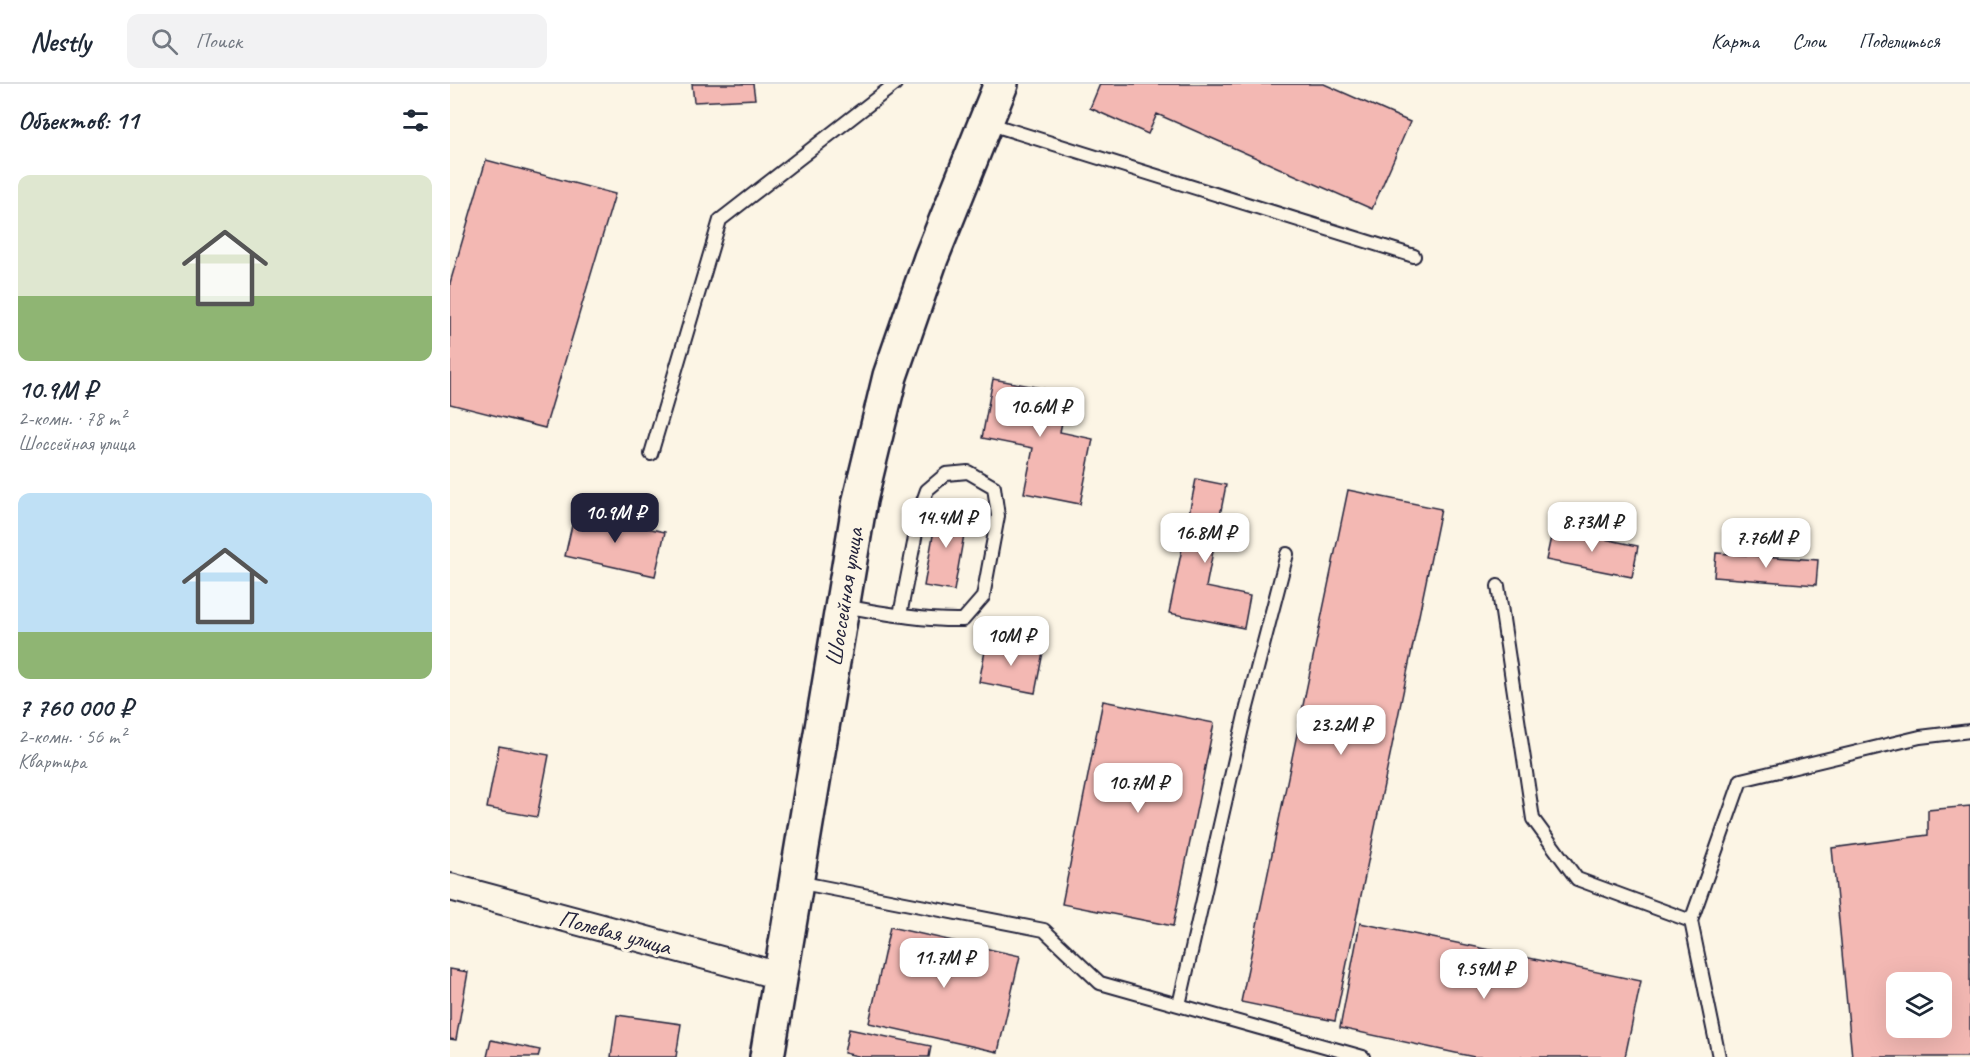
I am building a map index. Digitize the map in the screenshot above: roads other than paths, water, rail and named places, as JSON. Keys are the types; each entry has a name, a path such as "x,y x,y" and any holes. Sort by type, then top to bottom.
{"main road":[{"name":"Шоссейная улица","path":"767,1057 860,500 890,376 931,258 1001,84"}],"street":[{"name":"Полевая улица","path":"450,887 780,976"}],"lane":[{"path":"651,454 720,220 895,84"},
{"path":"986,122 1414,256"},
{"path":"842,606 937,621 963,620 983,597 998,516 994,487 968,472 946,474 927,490 921,507 900,615"},
{"path":"1179,1005 1245,715 1287,554"},
{"path":"1498,586 1533,819 1577,879 1691,921"},
{"path":"1719,1057 1691,921 1741,780 1920,737 1970,731"},
{"path":"796,882 1044,930 1100,983 1363,1057"}]}
